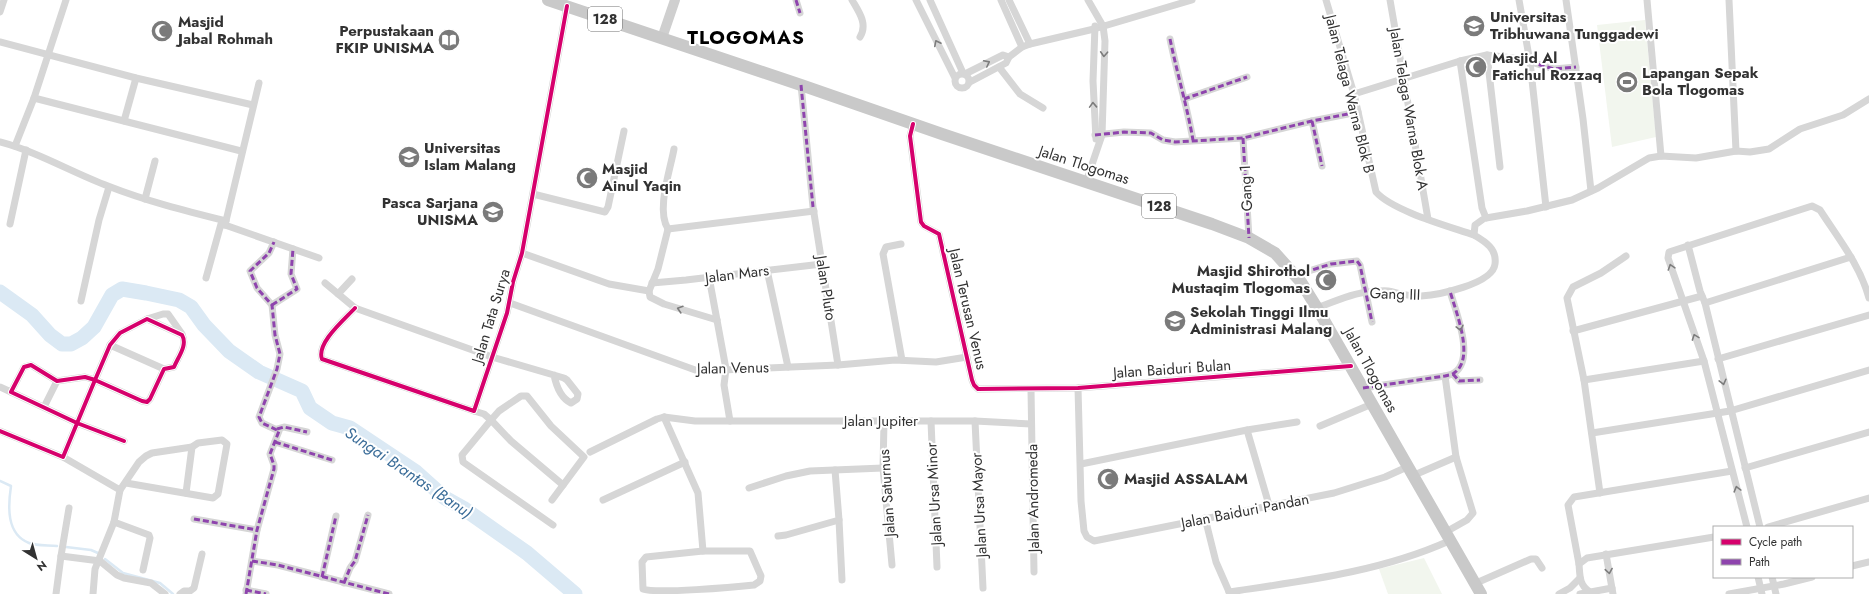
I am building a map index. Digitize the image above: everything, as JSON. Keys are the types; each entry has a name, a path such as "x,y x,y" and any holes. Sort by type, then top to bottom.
{"main road":[{"name":"128","path":"548,0 662,38"},
{"name":"Jalan Tlogomas","path":"662,38 913,124 1087,179 1249,238 1275,253 1296,275 1317,308 1446,537 1477,589"}],"street":[{"path":"0,12 4,0"},
{"path":"15,146 34,98 66,0"},
{"path":"662,38 675,0"},
{"path":"796,0 800,13"},
{"path":"852,0 863,19 860,37"},
{"path":"916,0 955,78 955,84 959,88 966,87 970,82 1006,63 1009,57 1022,47 1094,29 1192,0"},
{"path":"930,0 964,74 970,82"},
{"path":"1001,0 1022,47"},
{"path":"1009,0 1030,44"},
{"path":"1087,179 1093,164 1098,143 1104,41 1103,26 1088,0"},
{"name":"Jalan Telaga Warna Blok B","path":"1326,0 1354,94 1376,192 1383,199 1428,219"},
{"name":"Jalan Telaga Warna Blok A","path":"1390,0 1428,219"},
{"path":"1519,0 1530,62 1546,206"},
{"path":"1566,0 1576,67 1591,191"},
{"path":"1647,0 1661,156"},
{"path":"1729,0 1736,151"},
{"name":"Jalan Tata Surya","path":"474,411 510,303 513,282 522,253 567,6"},
{"path":"924,17 935,12"},
{"path":"1098,17 1094,29 1092,81 1098,135"},
{"path":"1170,39 1192,140"},
{"path":"0,42 136,78 253,105"},
{"path":"955,78 1003,55 1009,57"},
{"path":"1354,94 1404,80 1460,61 1487,55 1521,59 1554,69 1576,67"},
{"path":"1487,55 1500,167"},
{"path":"1460,61 1484,219 1479,235 1482,239"},
{"path":"999,67 1020,94 1043,108"},
{"path":"1184,98 1247,77"},
{"path":"124,121 136,78"},
{"path":"206,278 221,224 225,223 241,151 259,83"},
{"name":"Jalan Pluto","path":"801,85 814,211 838,365"},
{"path":"34,98 241,151"},
{"path":"1474,235 1475,225 1484,219 1572,200 1591,191 1642,161 1661,156 1696,158 1736,151 1750,152 1769,149 1800,129 1843,115 1869,99"},
{"path":"1098,135 1124,132 1151,133 1163,140 1169,141 1243,138 1312,121 1358,112"},
{"path":"1312,121 1322,166"},
{"name":"Jalan Terusan Venus","path":"913,124 910,136 922,225 939,234 975,388 982,390 995,390"},
{"path":"533,194 605,212 608,207 624,131"},
{"name":"Gang 1","path":"1243,138 1249,238"},
{"path":"0,142 26,150 109,187 225,223 319,258"},
{"path":"674,149 663,209 665,224 668,229 658,269 652,283 650,297 655,301 717,320"},
{"path":"10,224 26,150"},
{"path":"144,199 155,161"},
{"path":"81,301 99,220 109,187"},
{"path":"1747,526 1704,361 1682,302 1668,255 1672,250 1812,206 1820,210 1861,272 1869,298"},
{"path":"668,229 814,211"},
{"path":"1428,219 1482,239"},
{"name":"Gang III","path":"1317,308 1366,292 1386,291 1407,296 1422,296 1450,291 1481,281 1493,271 1495,265 1492,249 1482,239"},
{"path":"274,242 269,253 250,271 257,288 272,305 280,354 277,369 259,419 277,429 284,427 307,432"},
{"path":"901,244 886,247 883,254 902,360"},
{"path":"1688,245 1704,300 1730,411 1760,526"},
{"path":"272,305 297,289 291,274 293,249"},
{"path":"522,253 609,284 650,291"},
{"path":"1600,493 1584,380 1566,303 1570,291 1626,256"},
{"path":"1573,331 1682,302 1704,300 1851,257"},
{"path":"1296,275 1331,264 1356,260 1360,265 1372,322"},
{"name":"Jalan Mars","path":"652,283 822,264"},
{"path":"768,270 788,367"},
{"path":"709,277 726,369 724,385 730,420"},
{"path":"338,294 352,278"},
{"path":"325,283 355,308 492,357 554,375"},
{"path":"1363,388 1453,374 1461,365 1465,352 1450,291"},
{"name":"Jalan Venus","path":"510,303 690,369 704,371 838,365 902,360 936,362 967,357"},
{"path":"355,308 330,335 323,345 321,350 322,359 484,414 511,441 564,485"},
{"path":"63,457 110,344 120,332 147,319 168,314 182,335 184,344 174,367 164,369 110,344"},
{"path":"1718,359 1869,315"},
{"path":"147,319 182,335"},
{"path":"1584,380 1704,361"},
{"path":"11,392 24,367 31,365 57,381 84,377 95,380 146,402 150,399 164,369"},
{"name":"Jalan Baiduri Bulan","path":"995,390 1078,388 1351,366"},
{"path":"1592,433 1718,414 1869,370"},
{"path":"1453,374 1459,381 1480,380"},
{"path":"1205,518 1216,562 1229,593 1293,583 1416,555 1446,537 1467,520 1473,513 1456,457 1445,376"},
{"path":"44,407 57,381"},
{"path":"0,387 77,423 124,441"},
{"path":"1078,388 1081,464 1247,430 1297,422"},
{"path":"1031,389 1031,424"},
{"path":"552,500 584,457 551,426 527,396 521,396 499,411 491,420 462,455 463,462 553,525"},
{"path":"1320,426 1372,404"},
{"path":"590,452 664,417 698,492 703,551"},
{"name":"Jalan Jupiter","path":"664,417 695,420 884,422 975,421 1031,424"},
{"name":"Jalan Ursa Minor","path":"931,421 937,567"},
{"name":"Jalan Ursa Mayor","path":"975,421 983,588"},
{"name":"Jalan Saturnus","path":"884,422 883,468 892,564"},
{"name":"Jalan Andromeda","path":"1031,424 1034,572"},
{"path":"266,594 246,592 257,530 274,469 274,464 270,454 275,442 278,431 277,429"},
{"path":"1247,430 1269,505"},
{"path":"0,431 63,457 120,490"},
{"path":"1745,468 1869,432"},
{"path":"93,594 95,569 100,561 114,522 120,490 139,462 152,453 192,447 198,443 222,440 226,444 218,494 213,498 126,483"},
{"path":"275,442 332,460"},
{"path":"186,493 192,447"},
{"name":"Jalan Baiduri Pandan","path":"1081,464 1084,531 1089,539 1103,540 1355,487 1456,457"},
{"path":"603,500 685,462"},
{"path":"750,488 786,476 810,471 883,468"},
{"path":"835,470 842,580"},
{"path":"1590,592 1584,589 1580,578 1577,551 1568,505 1574,497 1732,471"},
{"path":"1771,526 1869,498"},
{"path":"56,594 69,508"},
{"path":"344,583 350,568 356,561 368,515"},
{"path":"322,577 336,516"},
{"path":"194,519 257,530"},
{"path":"778,536 839,520"},
{"path":"114,522 149,536 150,538 143,570"},
{"path":"1579,564 1587,558 1606,554 1713,537"},
{"path":"703,551 750,551 761,576 760,581 754,585 691,590 651,592 643,589 642,562 646,557 703,551"},
{"path":"1577,551 1587,558"},
{"path":"180,594 194,588 202,554"},
{"path":"1580,594 1612,591 1606,554"},
{"path":"61,556 100,561 118,575 124,578 151,583 165,594"},
{"path":"1477,589 1531,559 1536,559 1542,568"},
{"path":"252,561 278,565 389,594"},
{"path":"1853,566 1869,562"},
{"path":"1560,594 1570,588 1580,578"},
{"path":"1758,578 1762,591"},
{"path":"1772,578 1776,594"},
{"path":"1729,594 1762,591 1774,586 1808,578"}],"shaded area":[{"name":"Lapangan Sepak Bola Tlogomas","path":"1645,20 1656,137 1612,147 1597,25"},
{"path":"1424,558 1442,594 1388,594 1379,569"}],"waterway":[{"name":"Sungai Brantas (Banu)","path":"0,292 32,315 50,335 62,344 71,344 82,338 94,327 112,295 122,289 179,300 191,307 204,325 229,351 259,372 302,391 310,408 332,423 350,428 416,472 445,498 463,508 527,553 575,594"},
{"path":"0,481 11,486 9,510 12,526 16,533 22,539 32,544 57,546"},
{"path":"66,547 91,550 98,553"},
{"path":"105,559 123,573 160,583 173,594"}],"marked path":[{"path":"796,0 800,13"},
{"path":"1170,39 1193,140"},
{"path":"1530,62 1554,69 1576,67"},
{"path":"1184,99 1247,77"},
{"path":"801,85 813,207"},
{"path":"1095,135 1124,132 1151,133 1163,140 1175,142 1243,138 1312,121 1358,112"},
{"path":"1312,121 1322,166"},
{"path":"1243,138 1249,238"},
{"path":"246,594 257,530 274,469 270,454 279,431 262,423 259,417 277,369 280,354 275,335 272,305 257,288 250,271 269,253 274,242"},
{"path":"272,305 297,289 291,274 293,249"},
{"path":"1296,275 1331,264 1357,261 1360,265 1372,322"},
{"path":"1363,388 1453,374 1460,366 1464,346 1450,291"},
{"path":"1453,374 1459,381 1480,380"},
{"path":"277,429 284,427 307,432"},
{"path":"275,442 332,460"},
{"path":"344,583 350,568 355,561 368,515"},
{"path":"322,577 336,516"},
{"path":"194,519 257,530"},
{"path":"252,561 278,565 389,594"},
{"path":"246,590 266,594"}],"cycle path":[{"path":"355,308 327,339 321,353 322,359 474,411 507,313 513,282 522,253 567,6"},
{"path":"913,124 910,136 921,222 924,226 939,234 972,380 978,389 1078,388 1351,366"},
{"path":"0,431 63,457 95,380 147,402 150,399 164,369 174,367 182,351 184,343 182,335 147,319 120,333 110,345 95,380 85,377 57,381 31,365 24,367 11,392 77,423 124,441"}],"place":[{"name":"Universitas Tribhuwana Tunggadewi","path":"1474,26"},
{"name":"Masjid Jabal Rohmah","path":"162,31"},
{"name":"Perpustakaan FKIP UNISMA","path":"449,40"},
{"name":"Masjid Al Fatichul Rozzaq","path":"1476,67"},
{"name":"Lapangan Sepak Bola Tlogomas","path":"1627,82"},
{"name":"Universitas Islam Malang","path":"409,157"},
{"name":"Masjid Ainul Yaqin","path":"587,178"},
{"name":"Pasca Sarjana UNISMA","path":"493,212"},
{"name":"Masjid Shirothol Mustaqim Tlogomas","path":"1326,280"},
{"name":"Sekolah Tinggi Ilmu Administrasi Malang","path":"1175,321"},
{"name":"Masjid ASSALAM","path":"1108,479"}],"district":[{"name":"TLOGOMAS","path":"746,37"}]}
